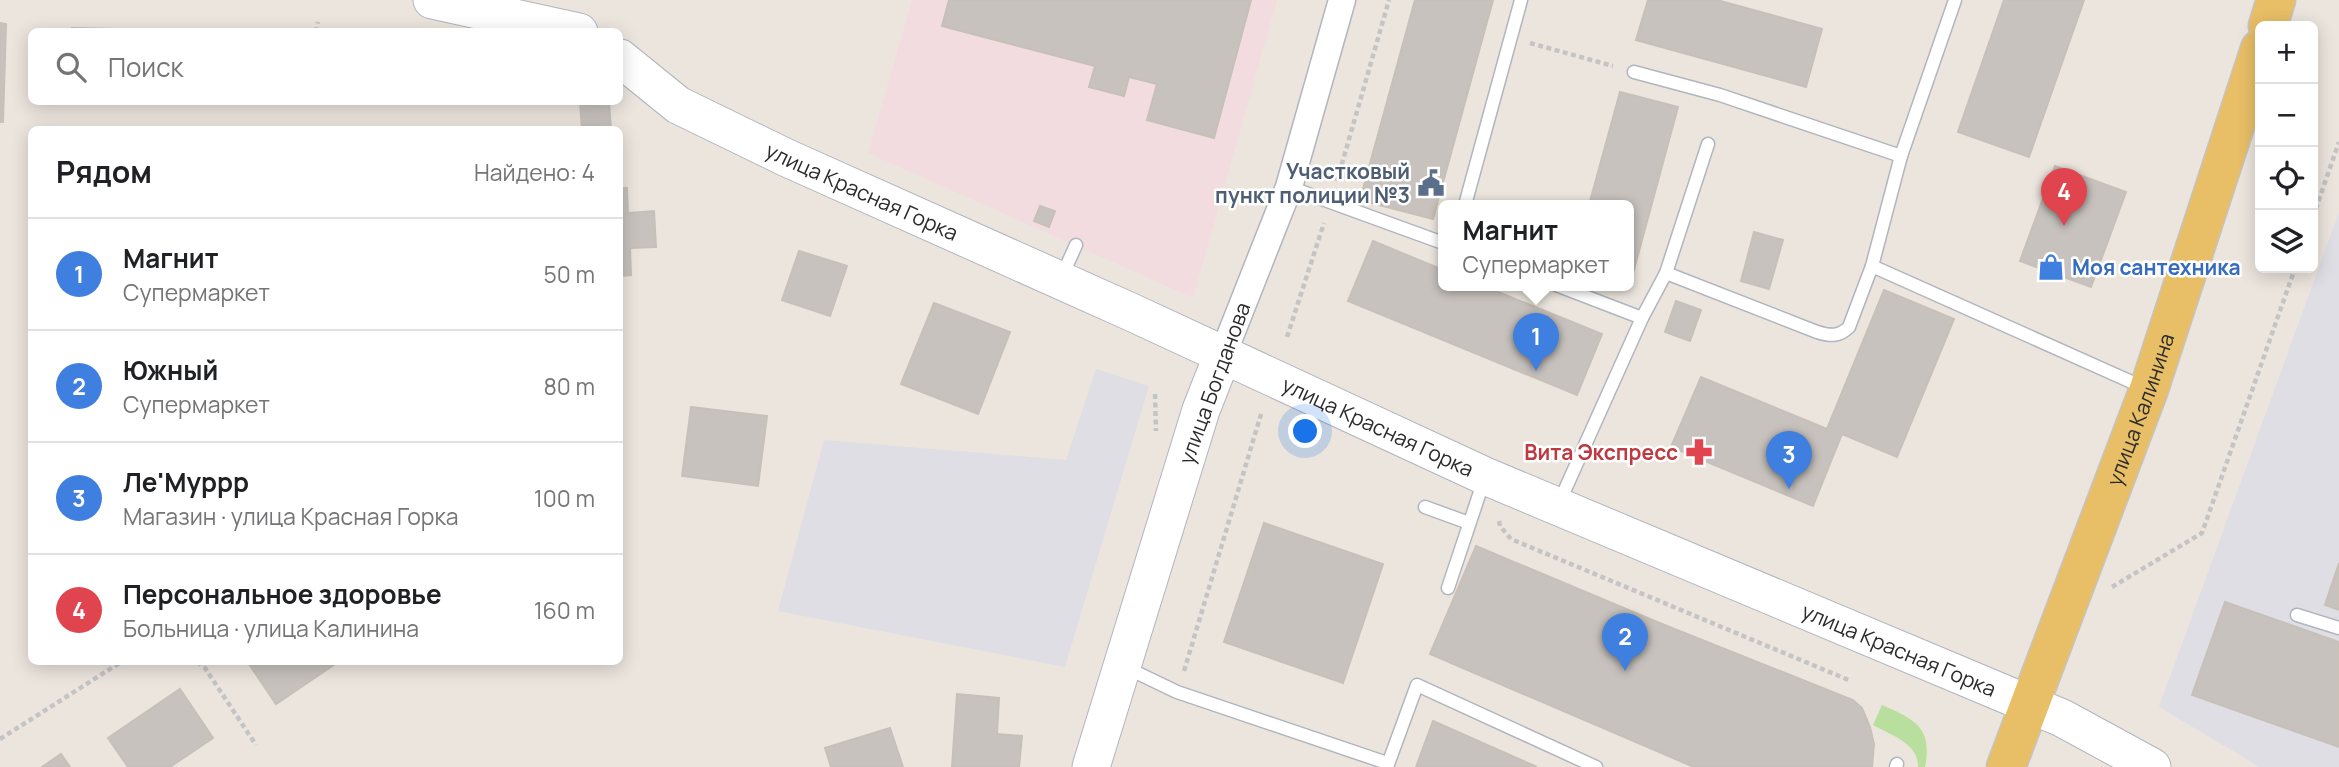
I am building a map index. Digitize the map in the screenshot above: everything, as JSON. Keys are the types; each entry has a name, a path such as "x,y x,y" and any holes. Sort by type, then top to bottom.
{"main road":[{"path":"432,0 561,28"},
{"path":"2270,21 2276,0"},
{"name":"улица Красная Горка","path":"623,60 678,105 786,158 1223,354 1485,476 2062,718 2152,767"},
{"name":"улица Калинина","path":"2006,767 2149,389 2255,63"},
{"name":"улица Богданова","path":"1091,767 1201,410 1223,354"}],"street":[{"name":"улица Богданова","path":"1223,354 1289,187 1342,0"}],"lane":[{"path":"1466,200 1521,0"},
{"path":"1666,274 1817,332 1834,335 1849,327 1872,266 1901,156 1955,0"},
{"path":"1634,72 1720,95 1901,156"},
{"path":"1558,507 1642,318 1666,274 1708,144"},
{"path":"1289,187 1438,241"},
{"path":"1060,280 1076,245"},
{"path":"1872,266 2149,389"},
{"path":"1572,291 1642,318"},
{"path":"1448,588 1485,476"},
{"path":"1425,507 1469,523"},
{"path":"2297,615 2339,628"},
{"path":"1121,665 1177,692 1387,765 1417,685 1595,767"}],"path":[{"path":"1287,337 1331,201 1389,0"},
{"path":"317,28 318,22"},
{"path":"1510,38 1634,72"},
{"path":"2315,210 2339,142"},
{"path":"2101,594 2202,533 2293,273"},
{"path":"1177,692 1265,403"},
{"path":"1499,518 1500,526 1511,539 1851,681"},
{"path":"0,739 116,665"},
{"path":"201,665 256,745"}],"shaded area":[{"path":"912,0 1277,0 1193,298 868,153"},
{"path":"2339,212 2339,767 2260,767 2159,707"},
{"path":"1096,369 1149,386 1065,667 778,611 824,440 1066,460"}],"green space":[{"path":"1882,705 1912,720 1923,733 1927,753 1925,767 1918,767 1914,752 1909,746 1873,725"}],"building":[{"path":"949,0 1251,0 1214,138 1147,120 1157,84 1129,77 1124,96 1089,87 1095,66 942,26"},
{"path":"1415,0 1493,0 1433,219 1360,200"},
{"path":"1648,0 1717,0 1822,29 1806,87 1636,40"},
{"path":"2004,0 2084,0 2029,157 1958,132"},
{"path":"0,23 6,24 3,122 0,122"},
{"path":"1620,92 1678,107 1634,270 1634,200 1590,200"},
{"path":"580,105 609,105 611,126 582,126"},
{"path":"2055,166 2126,192 2091,287 2020,261"},
{"path":"623,188 627,188 628,213 654,211 656,247 630,248 631,275 623,276"},
{"path":"1040,206 1055,211 1049,227 1034,221"},
{"path":"1754,232 1783,240 1769,289 1741,281"},
{"path":"1373,241 1438,268 1438,291 1496,291 1602,334 1577,395 1348,301"},
{"path":"799,251 847,266 830,316 782,300"},
{"path":"1884,290 1954,319 1897,457 1842,434 1813,506 1671,447 1701,377 1827,429"},
{"path":"1676,301 1701,310 1690,341 1665,332"},
{"path":"934,303 1010,332 978,414 901,384"},
{"path":"691,407 767,416 758,486 682,476"},
{"path":"1264,523 1383,564 1343,683 1224,642"},
{"path":"1476,546 1853,700 1862,708 1870,727 1874,744 1872,767 1694,767 1430,654"},
{"path":"2339,563 2339,610 2325,605"},
{"path":"2225,602 2339,642 2339,747 2192,695"},
{"path":"250,665 334,665 276,704"},
{"path":"180,689 213,738 170,767 128,767 108,738"},
{"path":"957,694 999,698 997,734 1022,736 1019,767 952,767"},
{"path":"1433,721 1537,767 1416,767"},
{"path":"890,728 903,767 831,767 825,748"},
{"path":"61,754 70,767 42,767"}],"place":[{"name":"Участковый пункт полиции №3","path":"1431,183"},
{"name":"Персональное здоровье","path":"2064,226"},
{"name":"Моя сантехника","path":"2051,267"},
{"name":"Магнит","path":"1536,371"},
{"name":"Вита Экспресс","path":"1699,452"},
{"name":"Ле'Муррр","path":"1789,489"},
{"name":"Южный","path":"1625,671"}]}
